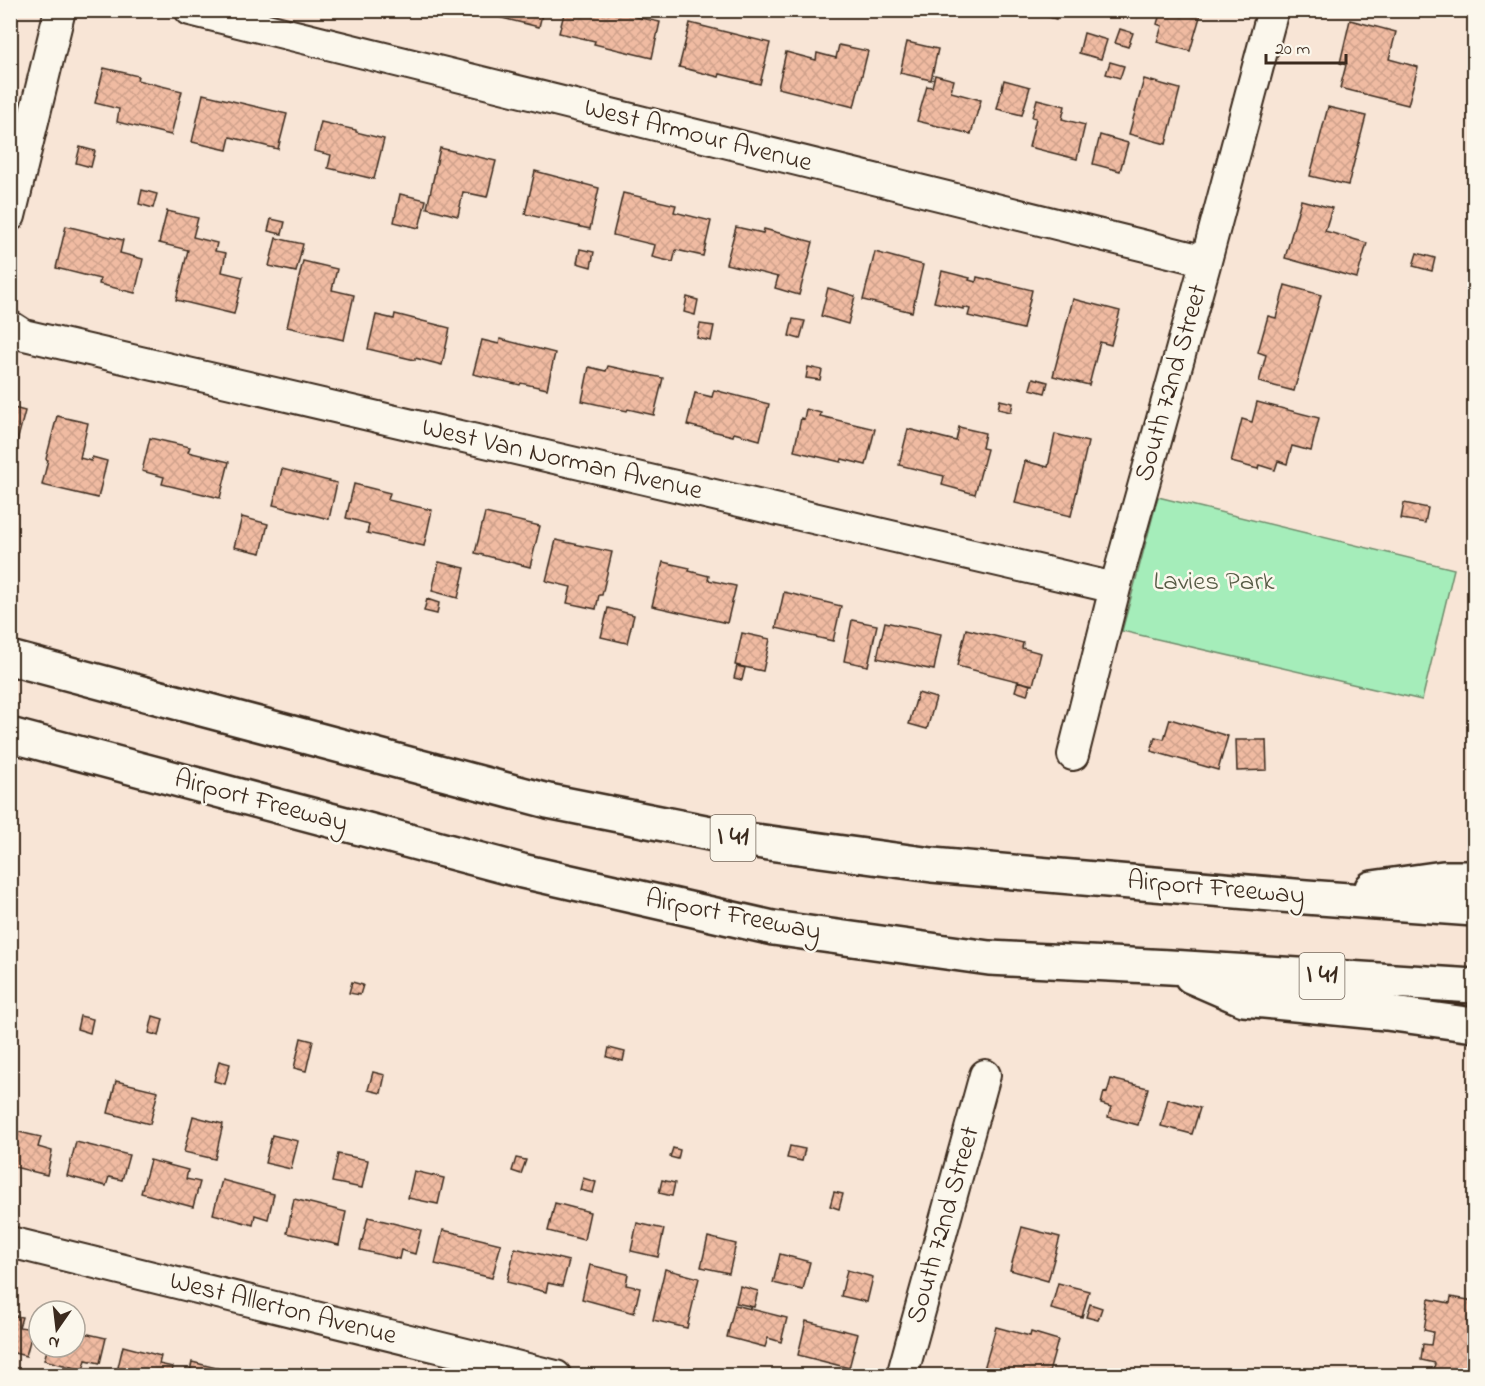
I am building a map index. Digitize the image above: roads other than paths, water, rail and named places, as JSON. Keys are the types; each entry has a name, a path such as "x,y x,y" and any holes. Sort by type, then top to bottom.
{"highway":[{"name":"Airport Freeway","path":"10,658 548,801 729,837 932,865 1474,909"},
{"name":"Airport Freeway","path":"10,735 522,872 773,928 989,958 1474,986"},
{"path":"1306,897 1443,878 1474,878"},
{"path":"1170,967 1244,999 1386,1013 1474,1025"}],"street":[{"path":"10,216 60,10"},
{"name":"West Armour Avenue","path":"190,10 1206,261"},
{"name":"South 72nd Street","path":"1073,755 1115,588 1273,10"},
{"name":"West Van Norman Avenue","path":"10,326 24,335 1115,588"},
{"name":"South 72nd Street","path":"902,1376 985,1075"},
{"name":"West Allerton Avenue","path":"10,1242 556,1376"}],"park label":[{"name":"Lavies Park","path":"1214,582"}]}
